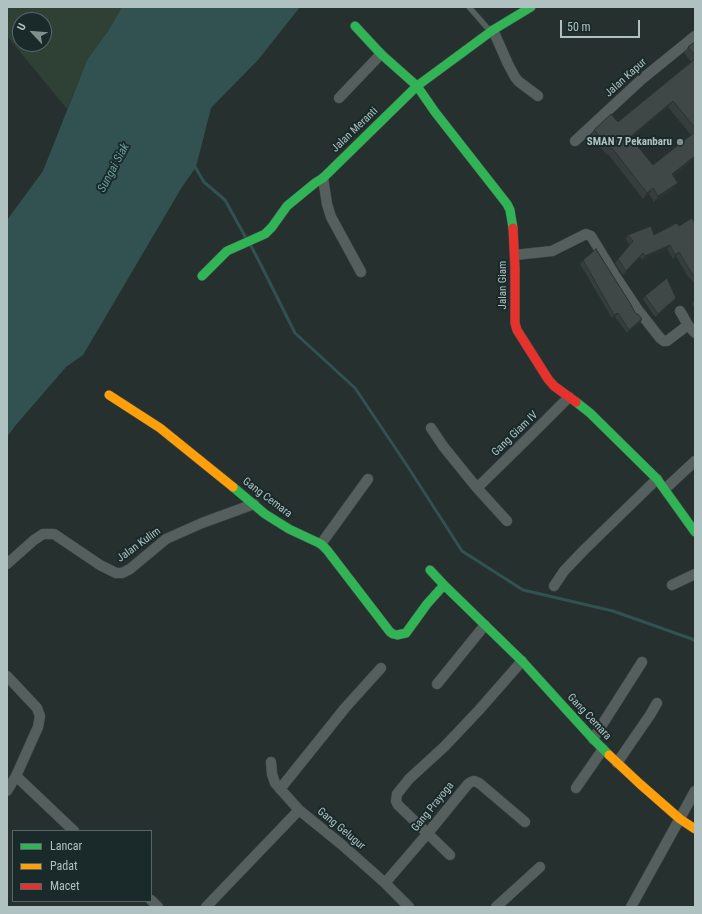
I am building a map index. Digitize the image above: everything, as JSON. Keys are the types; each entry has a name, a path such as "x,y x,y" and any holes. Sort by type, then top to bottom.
{"street":[{"name":"Jalan Meranti","path":"202,276 227,251 265,234 287,206 314,183 323,178 417,86 492,31 531,7"},
{"name":"Jalan Giam","path":"355,26 381,54 417,86 435,112 507,204 512,218 515,256 515,323 517,330 548,378 554,386 590,412 657,479 695,532"},
{"path":"492,31 515,77 524,86 538,96"},
{"name":"Jalan Kapur","path":"575,141 642,79 695,36"},
{"path":"339,98 381,54"},
{"path":"323,178 331,218 361,272"},
{"path":"515,256 552,251 586,234 591,236 620,284 660,338 666,341 692,329 680,311"},
{"name":"Gang Cemara","path":"110,395 160,428 276,522 320,544 337,562 393,634 397,635 406,632 427,604 444,585"},
{"name":"Gang Giam IV","path":"477,488 569,397"},
{"path":"432,428 443,446 506,521"},
{"path":"664,488 695,461"},
{"path":"320,544 368,479"},
{"path":"554,586 564,571 584,550 657,479"},
{"name":"Jalan Kulim","path":"7,564 43,534 54,534 100,565 116,573 122,572 130,569 166,539 202,523 254,504"},
{"name":"Gang Cemara","path":"430,570 522,661 593,739 617,763 680,819 695,828"},
{"path":"672,585 695,575"},
{"path":"437,684 485,625"},
{"path":"450,854 398,805 396,801 397,794 409,779 450,741 522,661"},
{"path":"593,739 642,662"},
{"path":"280,788 345,708 381,668"},
{"path":"7,676 37,708 40,716 38,727 16,776 7,791"},
{"path":"617,763 657,703"},
{"path":"576,788 603,749"},
{"name":"Gang Gelugur","path":"271,762 275,783 299,810 341,844 385,883 409,907"},
{"path":"16,776 73,830"},
{"name":"Gang Prayoga","path":"385,883 468,784 474,781 479,783 525,822"},
{"path":"631,907 695,791"},
{"path":"206,907 299,810"},
{"path":"496,907 540,867"}],"lane":[{"path":"469,7 492,31"}],"green space":[{"path":"7,7 122,7 108,31 87,60 67,109 20,52 52,52 52,12 12,12 12,42 7,36"}],"water":[{"name":"Sungai Siak","path":"122,7 300,7 258,60 211,108 196,167 182,187 83,355 66,367 7,437 7,220 43,171 87,60 108,31"}],"building":[{"path":"695,42 695,55 688,47"},
{"path":"695,59 695,128 673,101 630,137 653,165 695,132 695,156 672,174 678,183 658,196 653,188 647,193 612,148 611,149 594,130 611,114 618,122"},
{"path":"692,218 695,223 695,277 679,252 675,255 670,245 645,256 643,253 626,271 618,259 633,241 628,235 651,226 654,235 677,223 679,226"},
{"path":"596,249 636,314 638,314 642,319 629,330 618,313 614,315 583,260"},
{"path":"667,278 676,298 658,314 645,296"}],"waterway":[{"path":"194,165 204,182 225,200 246,238"},
{"path":"250,244 295,333 355,388 462,551 523,590 613,611 695,641"}],"traffic: fast":[{"path":"202,276 227,251 265,234 287,206 323,178 417,86 493,30 531,7"},
{"path":"355,26 381,54 417,86 435,112 507,204 510,210 513,228"},
{"path":"576,402 590,413 657,479 695,532"},
{"path":"233,487 265,514 289,529 321,544 393,634 397,635 406,633 427,604 444,585"},
{"path":"430,570 522,661 609,755"}],"traffic: slow":[{"path":"109,395 160,428 233,487"},
{"path":"609,755 680,819 695,829"}],"traffic: jam":[{"path":"513,228 515,323 517,330 548,379 554,386 576,402"}],"place":[{"name":"SMAN 7 Pekanbaru","path":"680,142"}]}
